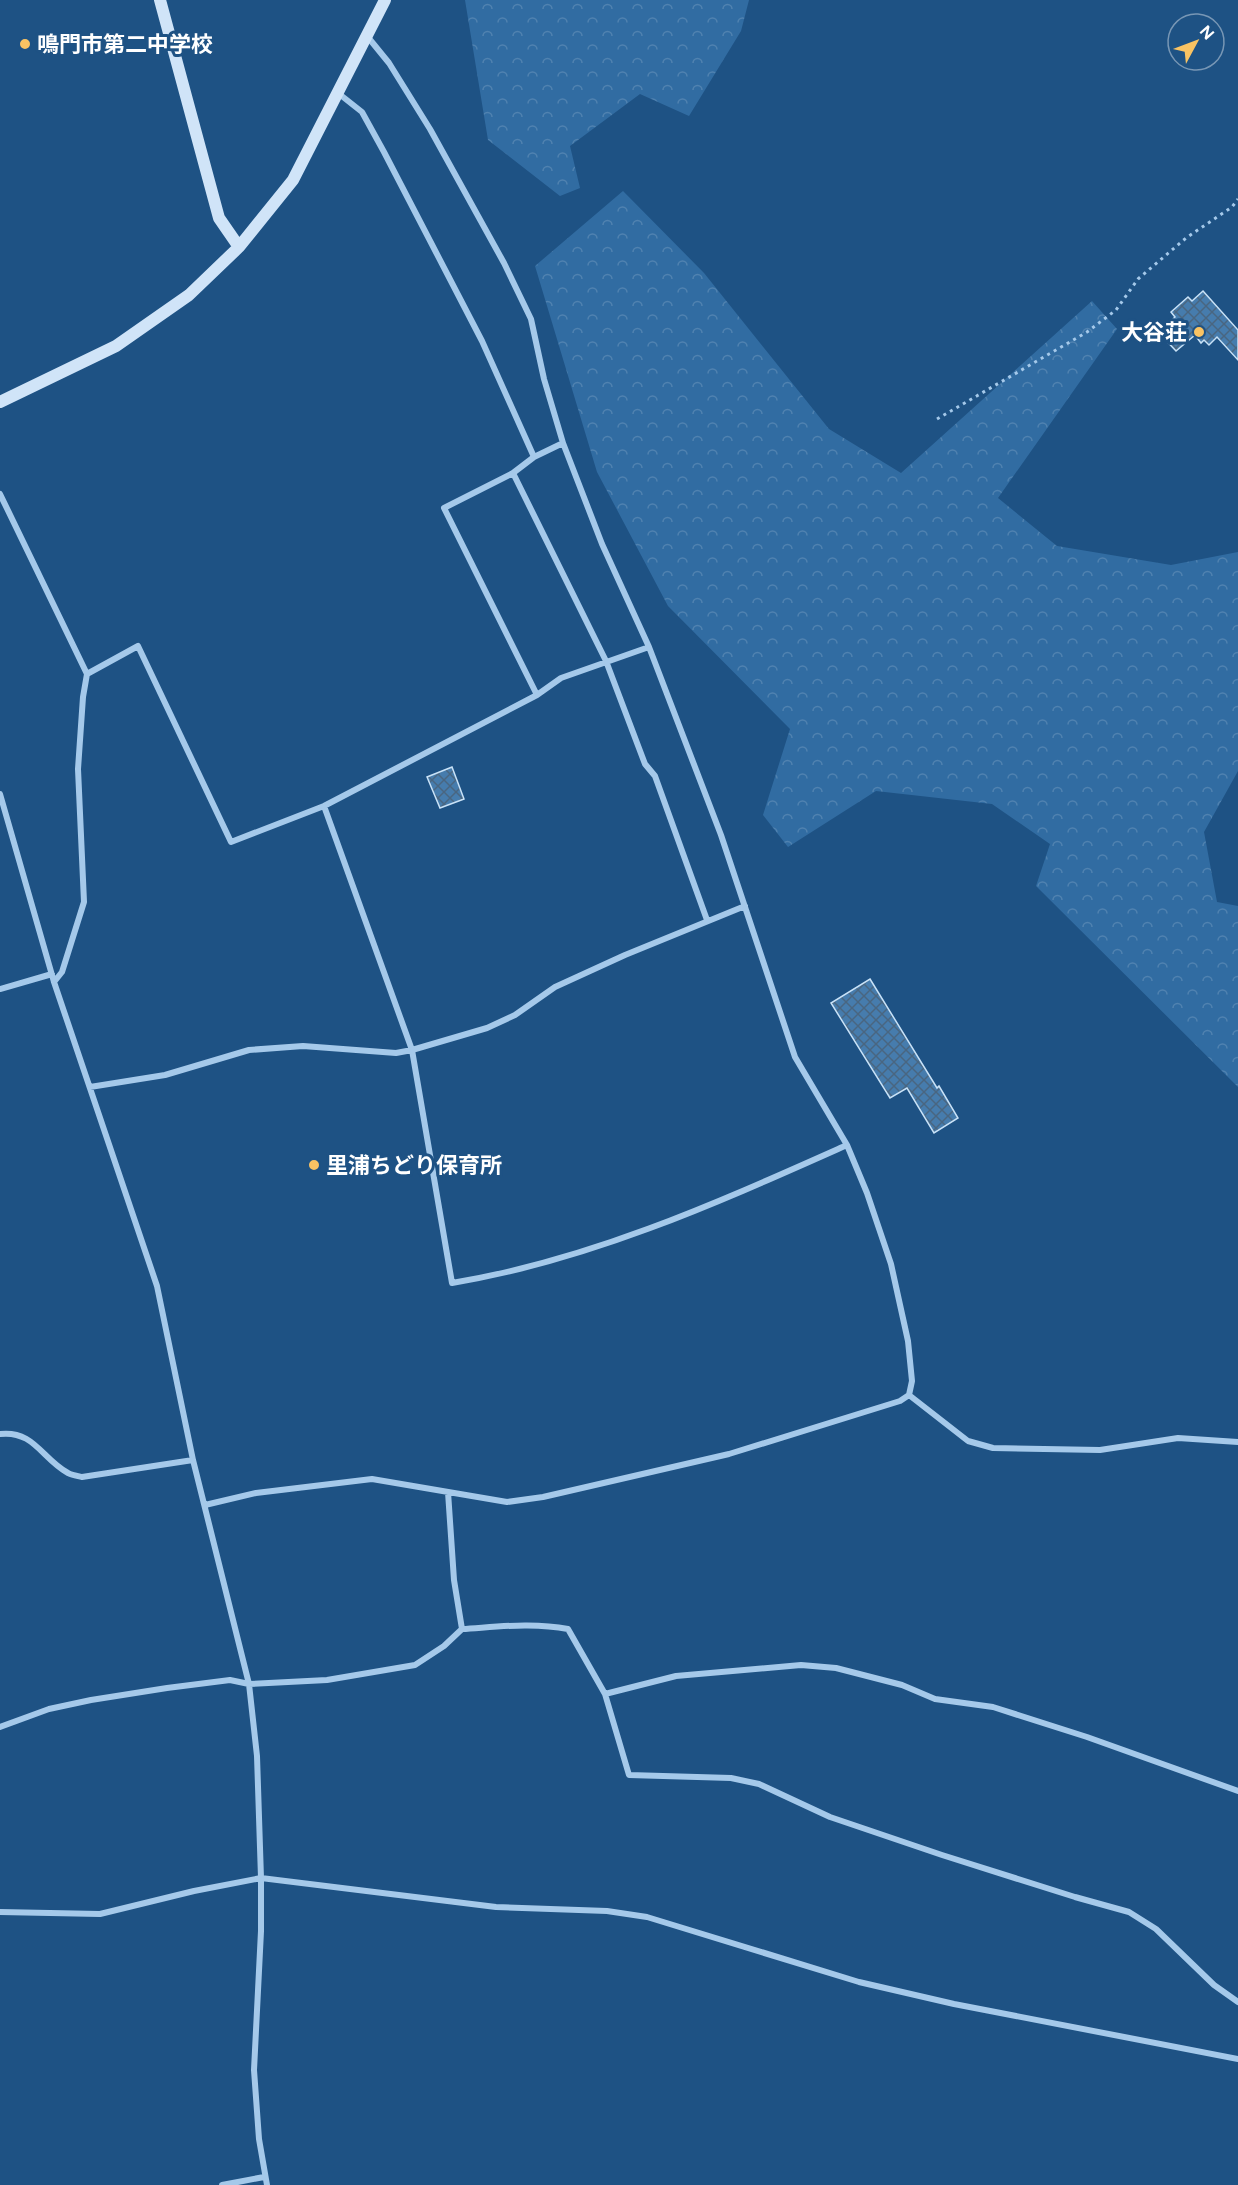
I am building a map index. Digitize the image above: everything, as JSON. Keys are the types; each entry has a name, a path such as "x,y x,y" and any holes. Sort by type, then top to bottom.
{"street":[{"path":"160,0 219,218 239,247"},
{"path":"0,402 116,346 189,295 239,247 293,180 385,0"},
{"path":"205,1505 256,1493 372,1479 507,1502 566,1493 729,1454 900,1401 909,1395 912,1381 908,1341 891,1264 867,1193 847,1145 795,1057 721,834 649,647 602,544 563,442 544,379 531,319 430,129 389,63 367,36"},
{"path":"338,93 362,112 384,152 482,341 534,457"},
{"path":"537,695 444,508 513,473 534,457 563,442"},
{"path":"513,473 606,661 645,764 655,776 707,920"},
{"path":"0,495 87,674 83,697 78,769 84,902 62,972 54,982"},
{"path":"87,674 138,646 231,842 324,806 537,695 561,678 649,647"},
{"path":"0,794 54,982 157,1286 193,1460 249,1684 257,1756 261,1878 261,1931 254,2070 259,2139 267,2185"},
{"path":"324,806 412,1050 452,1283 494,1276 562,1259 697,1211 847,1145"},
{"path":"90,1087 165,1075 249,1050 303,1046 396,1053 412,1050 487,1028 515,1015 555,987 707,920 745,906"},
{"path":"0,989 52,974"},
{"path":"909,1395 968,1441 993,1448 1100,1450 1179,1438 1238,1442"},
{"path":"0,1434 10,1432 24,1436 68,1473 82,1477 193,1460"},
{"path":"448,1492 454,1580 462,1629"},
{"path":"0,1727 49,1709 91,1700 230,1680 249,1684 327,1680 415,1665 444,1646 462,1629 510,1626 554,1626 568,1629 605,1694 629,1775 731,1778 759,1784 803,1806 853,1825 1053,1890 1129,1912 1155,1929 1214,1985 1238,2002"},
{"path":"605,1694 676,1676 801,1665 836,1668 902,1685 935,1699 1004,1711 1087,1737 1238,1791"},
{"path":"0,1912 100,1914 194,1891 261,1878 496,1907 608,1911 647,1917 859,1982 954,2004 1238,2059"},
{"path":"222,2185 264,2177"}],"path":[{"path":"937,419 1087,332 1116,310 1138,279 1186,238 1232,207 1238,199"}],"green space":[{"path":"465,0 749,0 741,31 689,116 640,94 570,146 580,188 560,196 488,140"},
{"path":"623,191 704,273 829,429 901,473 1092,301 1117,329 998,498 1057,546 1171,565 1238,552 1238,771 1204,832 1217,902 1238,906 1238,1087 1036,886 1050,844 992,804 876,791 788,847 763,815 790,729 668,606 597,472 535,266"}],"building":[{"name":"大谷荘","path":"1203,291 1238,330 1238,360 1217,337 1209,345 1204,340 1201,343 1195,335 1176,351 1160,334 1175,317 1171,312 1188,297 1192,301"},
{"path":"452,767 464,799 440,808 427,777"},
{"path":"870,979 958,1118 934,1133 907,1088 890,1098 831,1003"}],"place":[{"name":"鳴門市第二中学校","path":"25,44"},
{"name":"大谷荘","path":"1199,332"},
{"name":"里浦ちどり保育所","path":"314,1165"}]}
